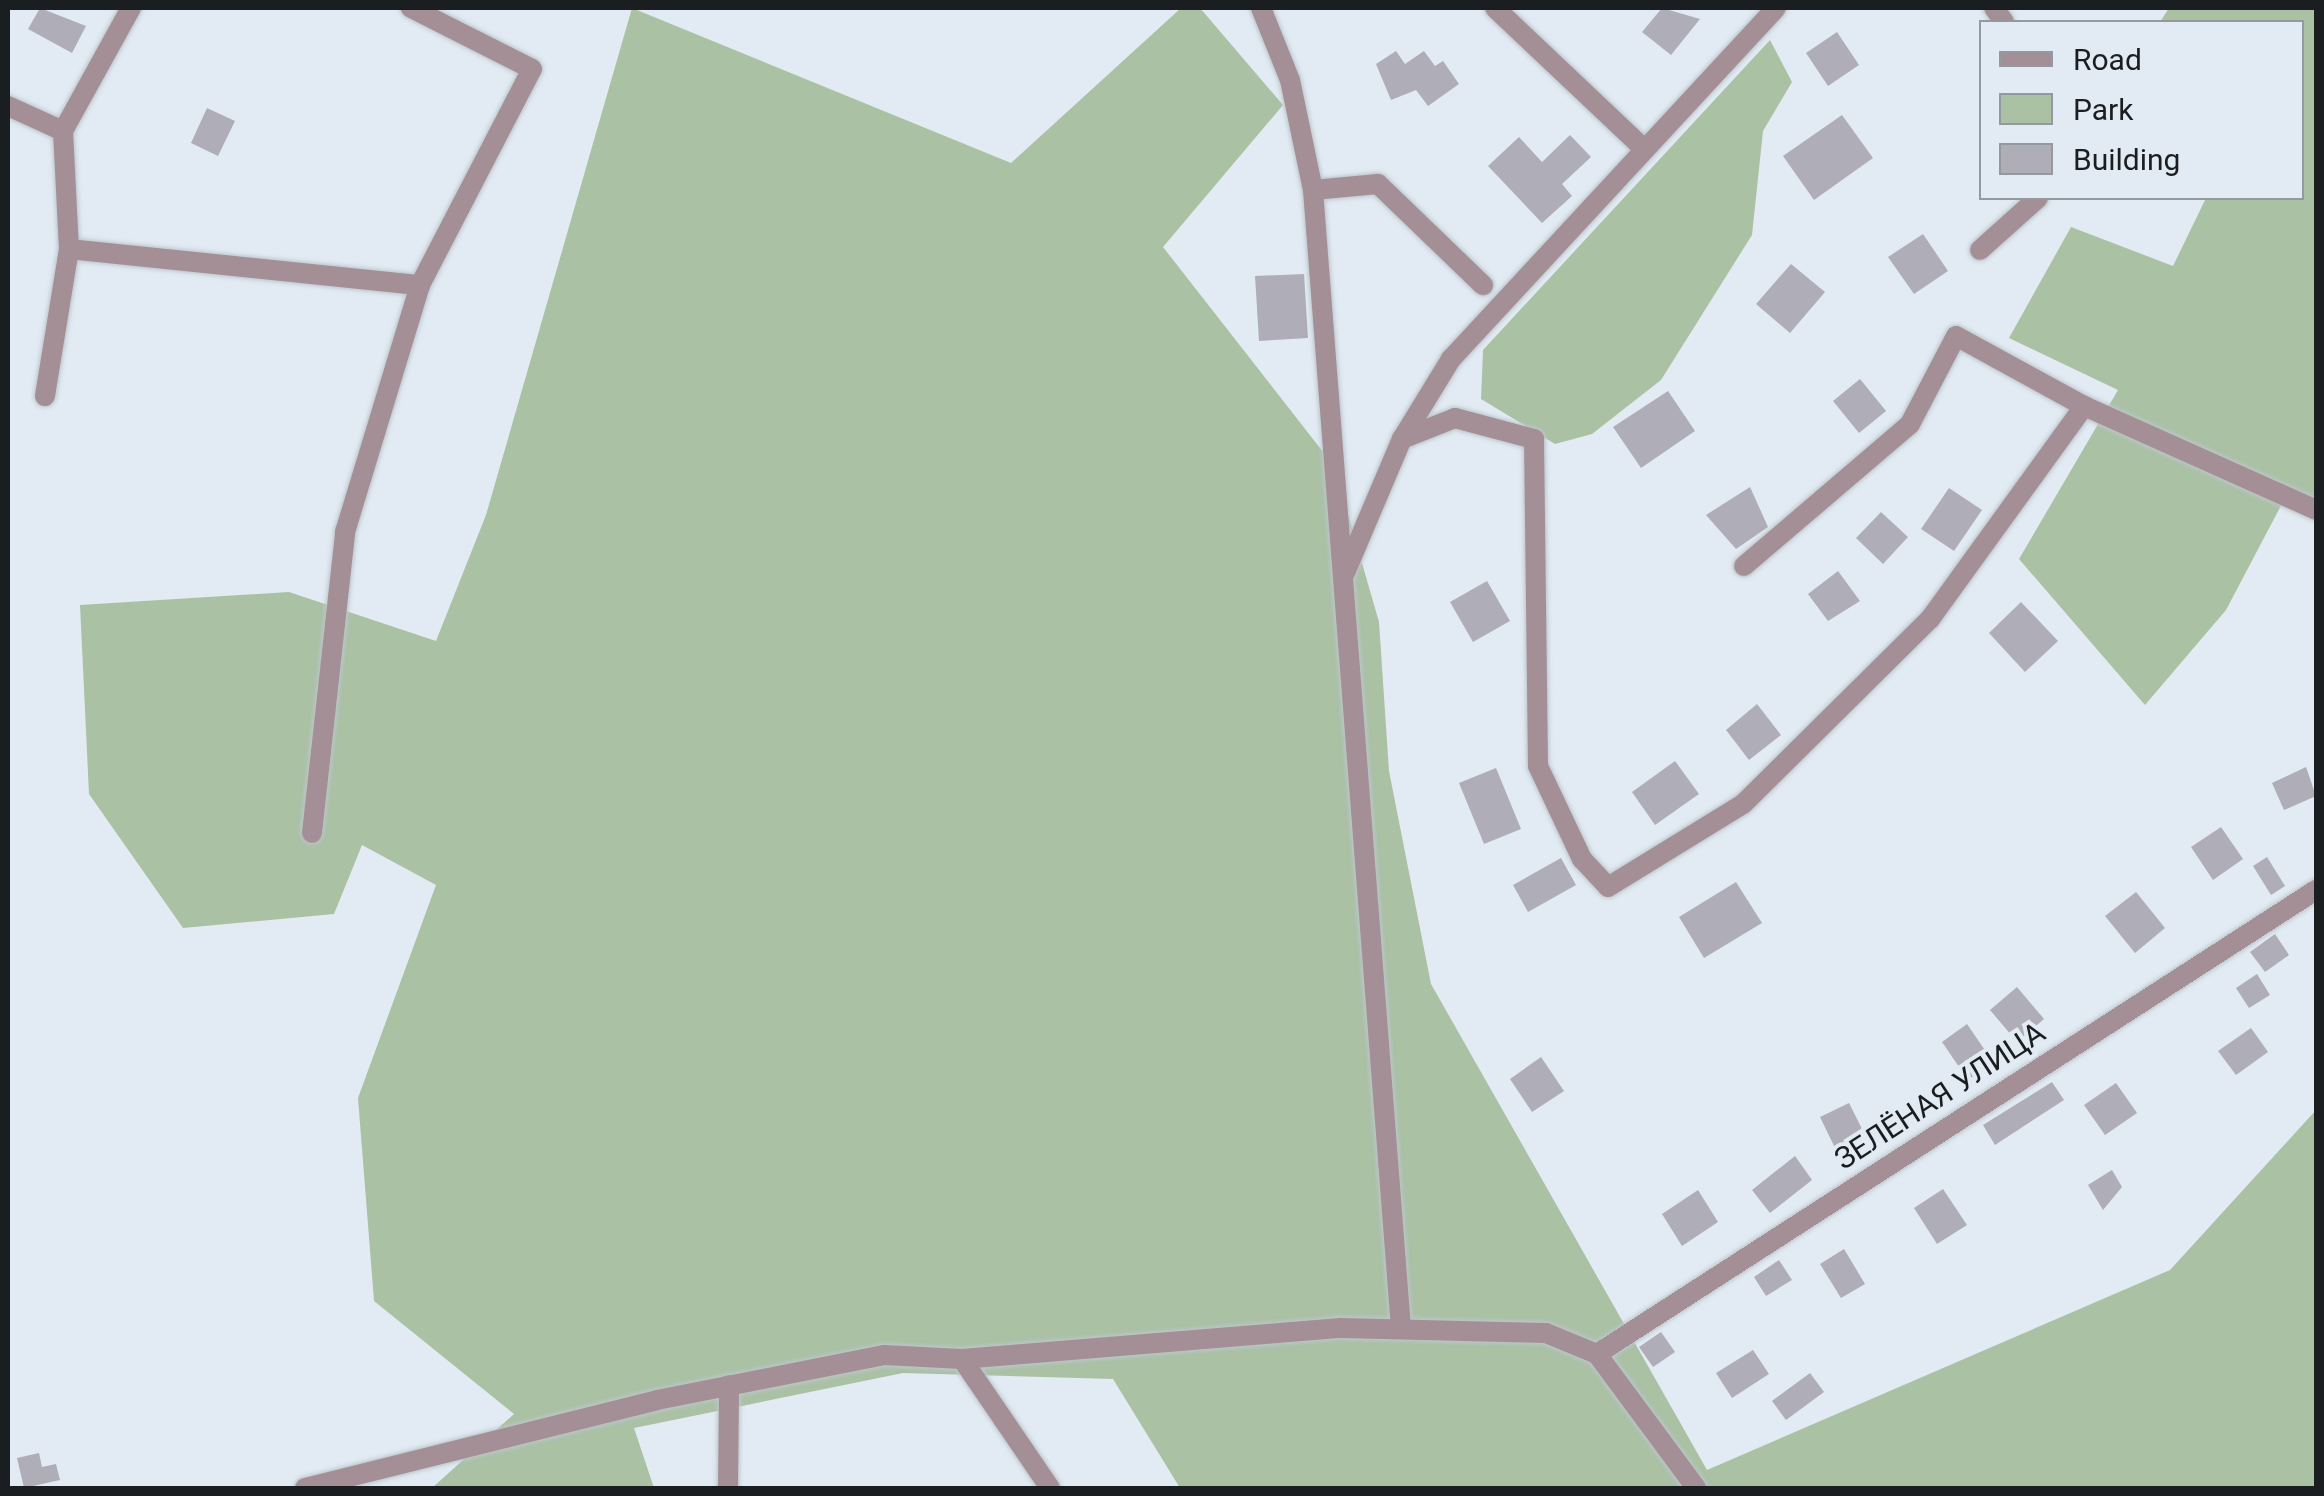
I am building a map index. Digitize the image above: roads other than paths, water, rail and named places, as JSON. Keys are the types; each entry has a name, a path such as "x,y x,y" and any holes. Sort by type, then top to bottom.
{"street":[{"path":"45,396 69,250 63,132 131,8"},
{"path":"312,834 345,532 420,285 532,69 411,8"},
{"path":"1260,8 1290,80 1314,190 1328,332 1401,1329"},
{"path":"1495,8 1643,148"},
{"path":"1344,575 1402,439 1450,359 1776,8"},
{"path":"8,106 63,132"},
{"path":"1314,190 1378,184 1483,285"},
{"path":"1980,250 2036,200"},
{"path":"69,250 420,285"},
{"path":"1744,566 1910,424 1956,336 2084,406 2316,510"},
{"path":"1402,439 1455,418 1534,439 1538,766 1582,859 1608,887 1743,804 1930,619 2084,406"},
{"name":"ЗЕЛЁНАЯ УЛИЦА","path":"1597,1354 2316,890"},
{"path":"305,1488 729,1386 884,1355 962,1358 1401,1329 1546,1333 1597,1354 1696,1488"},
{"path":"962,1358 1050,1488"},
{"path":"728,1488 729,1386"}]}
